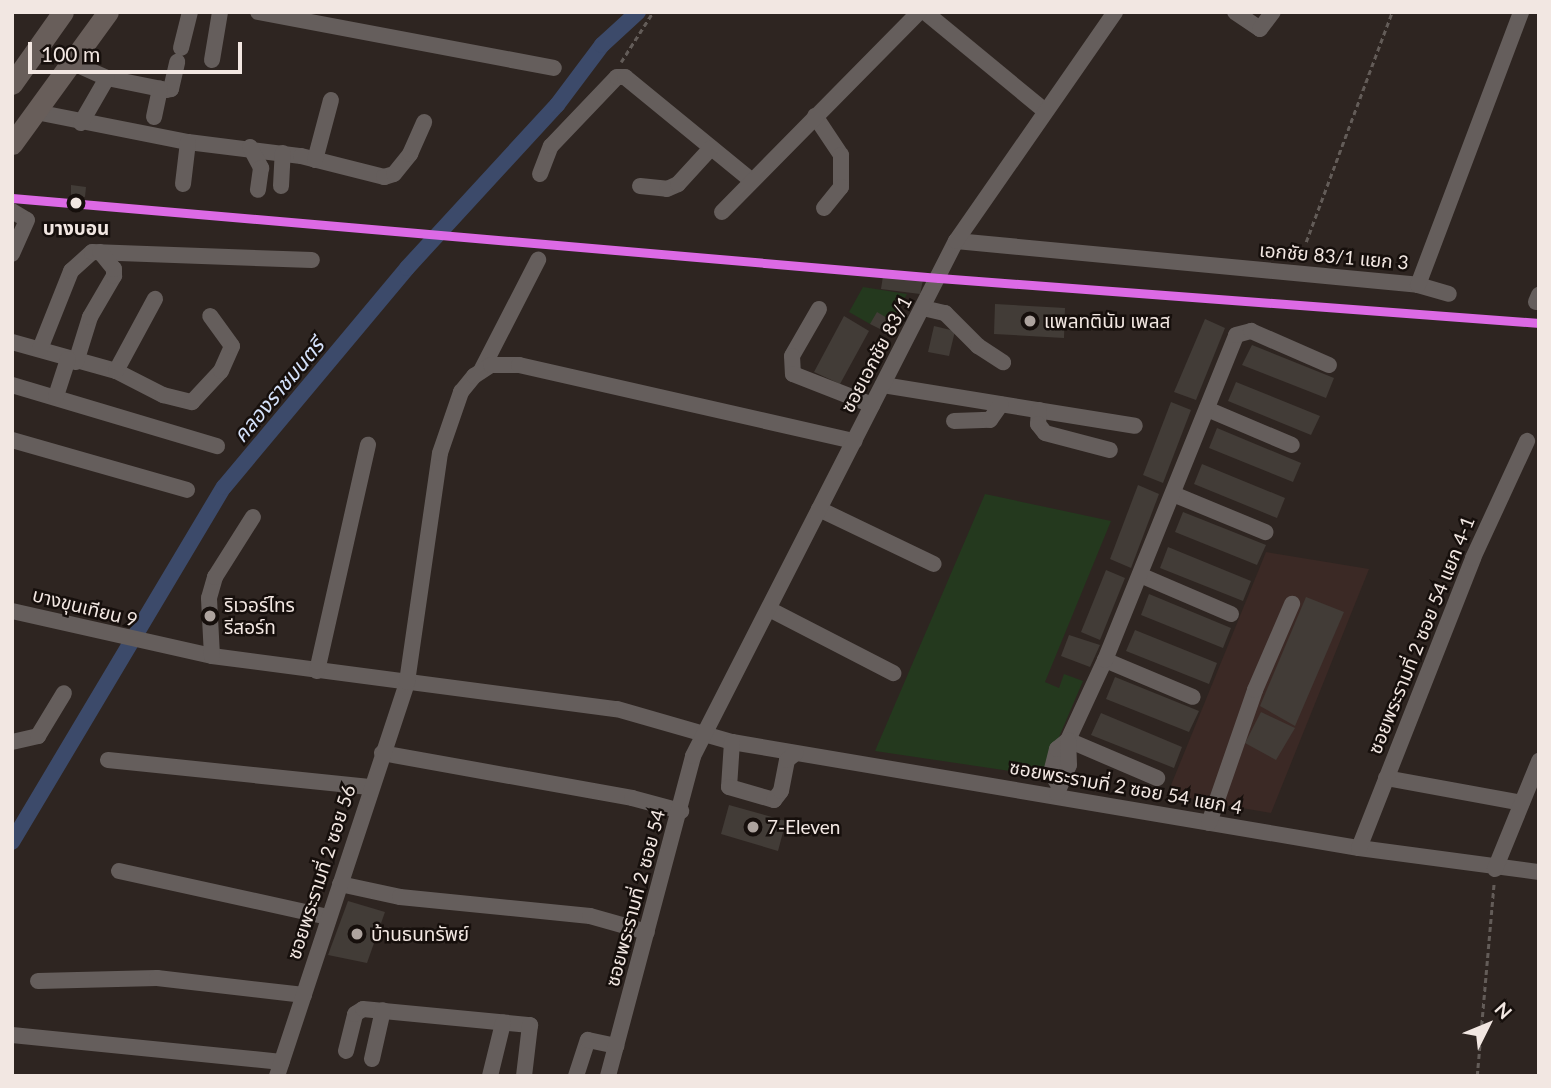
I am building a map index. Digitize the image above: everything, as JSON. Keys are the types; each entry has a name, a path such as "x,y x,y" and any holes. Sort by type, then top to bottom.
{"main road":[{"path":"12,84 63,12"},
{"path":"15,135 36,112 108,12"}],"street":[{"path":"71,62 107,78 171,89 191,12"},
{"path":"212,60 220,12"},
{"path":"258,12 554,68"},
{"path":"722,212 815,116 898,18 919,12"},
{"path":"925,12 1045,111"},
{"name":"ซอยเอกชัย 83/1","path":"707,735 956,241 1115,12"},
{"path":"1235,12 1260,29 1273,12"},
{"name":"เอกชัย 83/1 แยก 3","path":"956,241 1418,285 1521,12"},
{"path":"540,174 551,146 617,77 625,77 751,180"},
{"path":"81,123 107,78"},
{"path":"154,117 160,89"},
{"path":"315,160 331,100"},
{"path":"36,112 188,142 283,153 384,177 394,174 410,154 424,122"},
{"path":"815,116 841,155 841,187 824,208"},
{"path":"183,184 188,142"},
{"path":"250,148 261,169 258,190"},
{"path":"640,186 667,189 678,184 711,148"},
{"path":"281,186 283,153"},
{"path":"12,211 27,220 12,254"},
{"path":"56,396 86,328 114,276 114,269 100,253"},
{"path":"40,349 71,271 80,258 100,253 312,260"},
{"name":"ซอยพระรามที่ 2 ซอย 56","path":"279,1069 370,787 407,682 440,453 461,392 482,369 538,260"},
{"path":"1418,285 1449,294"},
{"path":"116,371 155,299"},
{"path":"923,308 945,313 978,346 1003,362"},
{"path":"819,309 792,356 793,374 872,405"},
{"path":"12,342 116,371 172,398 196,400 221,371 232,346 209,316"},
{"path":"1057,790 1067,775 1068,740 1105,660 1236,335 1251,331 1329,365"},
{"path":"482,369 519,365 854,441"},
{"path":"12,385 217,446"},
{"path":"883,385 1135,425"},
{"path":"954,421 990,420 1001,404"},
{"path":"1207,409 1292,445"},
{"path":"1039,410 1038,424 1045,433 1110,450"},
{"path":"12,440 187,490"},
{"name":"ซอยพระรามที่ 2 ซอย 54 แยก 4-1","path":"1359,848 1473,558 1527,441"},
{"path":"317,671 368,445"},
{"path":"1173,495 1265,532"},
{"path":"819,509 934,564"},
{"path":"212,656 209,598 215,577 253,517"},
{"path":"1140,575 1231,614"},
{"path":"1209,823 1255,690 1292,604"},
{"path":"769,609 893,673"},
{"name":"บางขุนเทียน 9","path":"12,611 149,644 212,656 407,682"},
{"path":"1105,660 1193,697"},
{"name":"ซอยพระรามที่ 2 ซอย 54 แยก 4","path":"407,682 617,709 732,742 1057,790 1209,823 1359,848 1495,869 1539,872"},
{"path":"12,742 38,736 64,693"},
{"name":"ซอยพระรามที่ 2 ซอย 54","path":"608,1076 681,811 693,756 707,735"},
{"path":"1068,740 1157,778"},
{"path":"732,742 729,787 774,800 781,791 787,760 796,753"},
{"path":"382,753 632,797 681,811"},
{"path":"108,760 370,787"},
{"path":"1495,869 1539,761"},
{"path":"1385,778 1522,803"},
{"path":"119,871 328,917"},
{"path":"340,884 400,897 590,916 647,932"},
{"path":"38,981 157,978 303,995"},
{"path":"372,1059 383,1010"},
{"path":"346,1051 357,1012 383,1010 503,1023 532,1028 524,1076"},
{"path":"490,1076 503,1023"},
{"path":"12,1035 279,1069"},
{"path":"576,1076 588,1040 616,1046"}],"path":[{"path":"625,77 621,60 653,12"},
{"path":"1306,242 1392,12"},
{"path":"1476,1076 1495,869"}],"shaded area":[{"path":"1266,552 1369,569 1271,813 1167,795"}],"green space":[{"path":"863,287 907,294 892,321 870,324 849,312"},
{"path":"985,494 1111,521 1045,682 1059,688 1064,674 1083,681 1044,772 1013,764 1010,771 875,751"}],"building":[{"path":"71,185 86,187 85,197 71,196"},
{"path":"883,276 923,280 920,294 881,289"},
{"name":"แพลทตินัม เพลส","path":"995,304 1065,308 1064,338 994,334"},
{"path":"877,312 892,321 886,332 870,324"},
{"path":"844,316 869,331 840,384 814,372"},
{"path":"1205,319 1225,328 1196,400 1174,392"},
{"path":"934,326 955,331 949,356 928,352"},
{"path":"1252,345 1334,378 1326,398 1242,365"},
{"path":"1236,382 1320,416 1311,435 1228,401"},
{"path":"1171,402 1191,410 1163,483 1143,475"},
{"path":"1217,428 1301,463 1293,482 1209,448"},
{"path":"1202,464 1285,498 1277,518 1194,484"},
{"path":"1138,485 1159,494 1131,568 1110,559"},
{"path":"1183,512 1266,545 1257,565 1175,532"},
{"path":"1168,547 1251,581 1243,601 1160,568"},
{"path":"1106,570 1125,578 1100,640 1081,632"},
{"path":"1149,594 1231,628 1223,648 1141,615"},
{"path":"1306,597 1344,612 1295,726 1260,706"},
{"path":"1135,630 1217,663 1209,684 1126,651"},
{"path":"1069,635 1100,645 1090,667 1061,656"},
{"path":"1115,677 1199,711 1189,732 1106,699"},
{"path":"1261,712 1295,728 1276,760 1245,743"},
{"path":"1101,713 1182,747 1174,768 1091,735"},
{"name":"7-Eleven","path":"729,805 786,821 778,851 721,834"},
{"name":"บ้านธนทรัพย์","path":"348,901 385,912 367,963 328,955"}],"waterway":[{"name":"คลองราชมนตรี","path":"12,842 224,487 407,268 557,105 602,45 638,12"}],"transit line":[{"path":"12,198 939,278 1539,323"}],"place":[{"name":"บางบอน","path":"76,203"},
{"name":"แพลทตินัม เพลส","path":"1030,321"},
{"name":"ริเวอร์ไทร รีสอร์ท","path":"210,616"},
{"name":"7-Eleven","path":"753,827"},
{"name":"บ้านธนทรัพย์","path":"357,934"}]}
